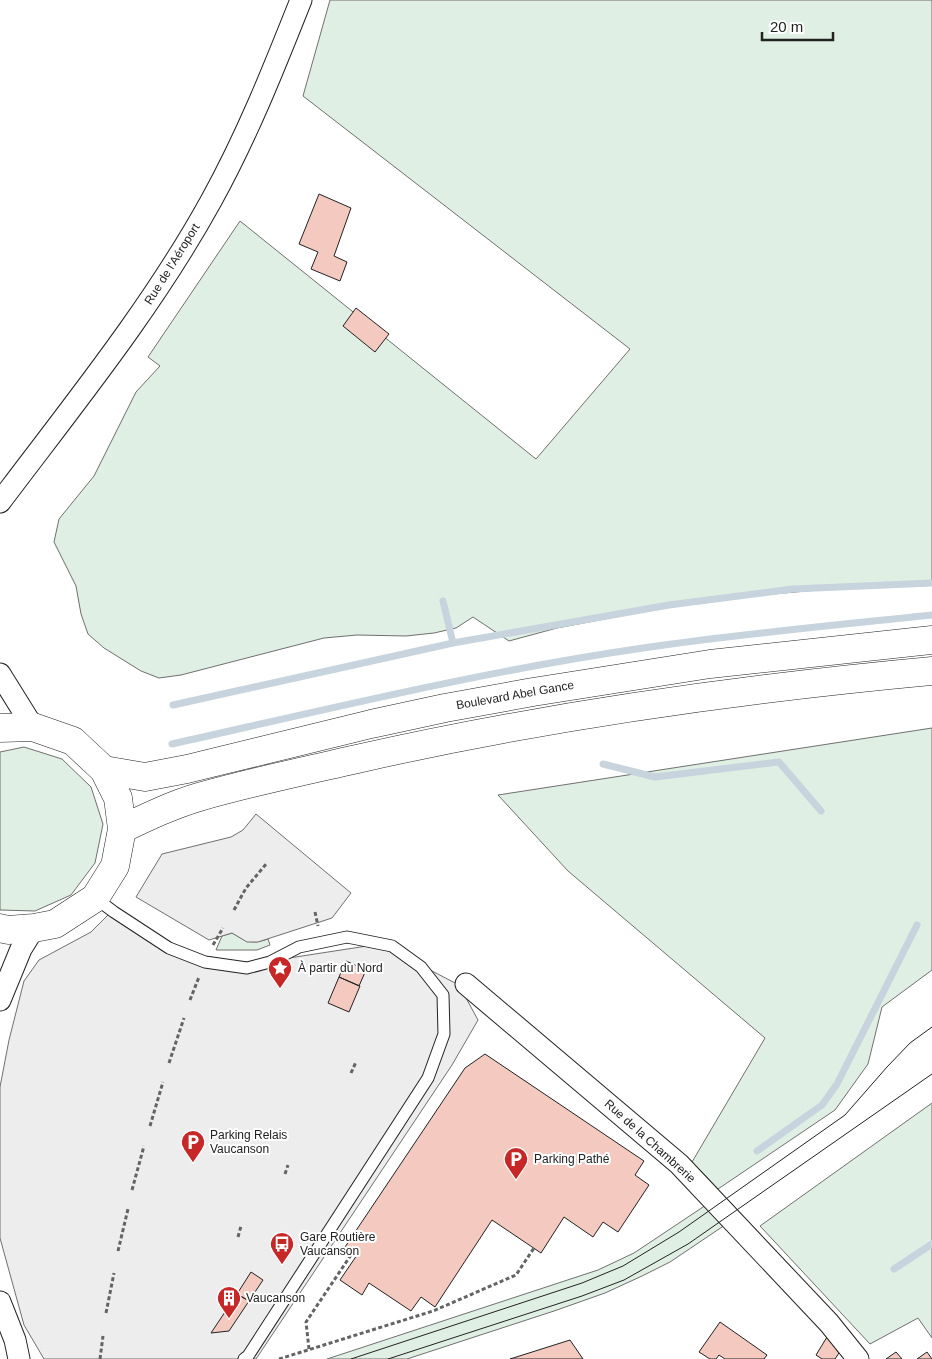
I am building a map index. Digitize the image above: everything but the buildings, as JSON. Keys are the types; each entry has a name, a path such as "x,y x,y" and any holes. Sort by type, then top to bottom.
{"main road":[{"name":"Boulevard Abel Gance","path":"104,770 145,776 187,769 444,708 533,692 710,664 932,640"},
{"path":"122,829 155,813 198,797 376,755 538,722 714,695 932,671"},
{"path":"0,728 33,727 73,741 104,770 118,798 122,829 115,866 95,898 55,924 8,930 0,928"}],"street":[{"name":"Rue de l'Aéroport","path":"0,502 119,344 211,201 261,101 301,0"},
{"path":"0,674 33,727"},
{"path":"0,1000 21,949 34,928"},
{"name":"Rue de la Chambrerie","path":"466,984 679,1164 829,1323 858,1359"},
{"path":"0,1302 15,1340 19,1359"}],"lane":[{"path":"95,898 169,948 205,962 247,968 270,962 299,947 347,937 392,946 421,967 443,995 444,1034 428,1078 248,1356 244,1359"}],"path":[{"path":"234,910 246,888 267,863"},
{"path":"315,912 317,921"},
{"path":"211,948 223,928"},
{"path":"190,1000 199,976"},
{"path":"169,1063 184,1018"},
{"path":"351,1072 356,1062"},
{"path":"150,1126 163,1082"},
{"path":"132,1190 144,1146"},
{"path":"285,1174 288,1166"},
{"path":"118,1251 128,1209"},
{"path":"238,1237 241,1226"},
{"path":"279,1359 309,1348 433,1311 516,1275 534,1248"},
{"path":"309,1348 306,1322 353,1252"},
{"path":"106,1313 114,1273"},
{"path":"100,1359 103,1336"}],"green space":[{"path":"330,0 932,0 932,585 863,586 705,600 557,628 509,641 473,617 456,628 434,633 406,636 357,635 324,638 181,675 159,678 141,671 104,648 88,634 81,614 76,586 54,542 59,519 94,476 136,392 160,366 148,357 240,221 536,459 630,349 303,96"},
{"path":"932,728 932,970 882,1007 868,1064 835,1110 718,1189 692,1162 765,1038 568,871 498,795"},
{"path":"24,747 62,759 91,787 103,824 95,863 71,895 35,911 0,910 0,752"},
{"path":"232,933 249,941 257,942 268,939 270,945 257,950 216,950 222,936"},
{"path":"932,1103 932,1338 918,1318 870,1344 760,1226"},
{"path":"706,1205 725,1225 670,1262 605,1293 407,1359 327,1359 598,1270 634,1253"}],"shaded area":[{"path":"256,814 351,893 332,918 258,942 247,942 232,933 209,940 136,897 162,854 231,837 243,830"},
{"name":"Parking Relais Vaucanson","path":"112,911 177,950 237,966 380,944 459,985 478,1020 452,1065 256,1359 44,1359 24,1325 0,1238 0,1087 9,1040 24,981 39,960 91,932"}],"waterway":[{"path":"173,705 453,643 669,605 793,589 932,583"},
{"path":"443,601 453,643"},
{"path":"172,744 406,691 584,657 715,638 932,615"},
{"path":"603,764 655,777 779,762 821,811"},
{"path":"757,1151 822,1105 837,1084 917,925"},
{"path":"894,1269 932,1244"}],"tram line":[{"path":"351,1359 582,1283 623,1266 679,1232 845,1115 910,1043 932,1027"},
{"path":"388,1359 582,1296 624,1280 688,1244 932,1074"}],"place":[{"name":"À partir du Nord","path":"280,989"},
{"name":"Parking Relais Vaucanson","path":"193,1163"},
{"name":"Parking Pathé","path":"516,1180"},
{"name":"Gare Routière Vaucanson","path":"282,1265"},
{"name":"Vaucanson","path":"229,1319"}]}
